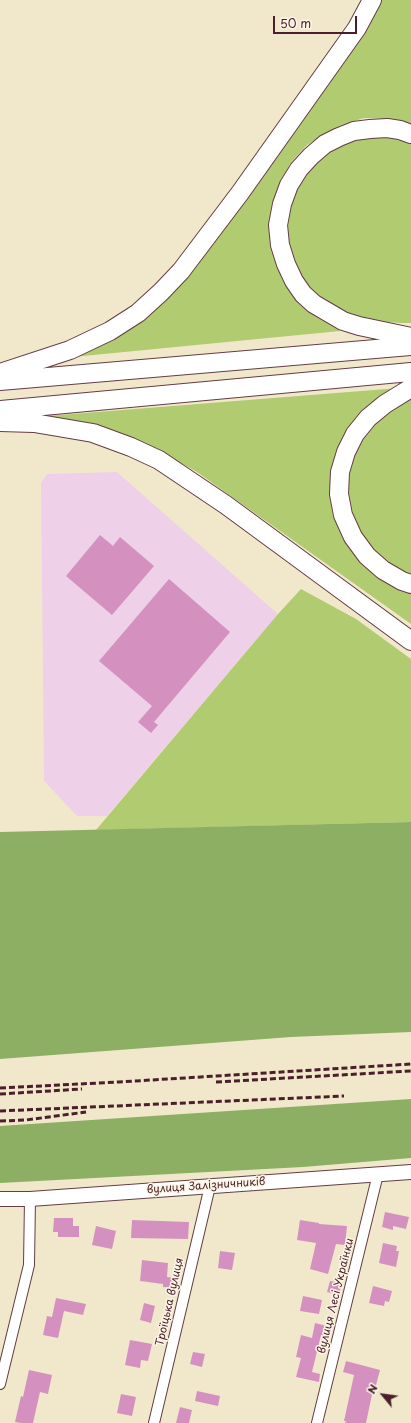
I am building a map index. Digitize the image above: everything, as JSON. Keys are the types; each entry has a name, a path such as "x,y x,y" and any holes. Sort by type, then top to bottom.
{"highway":[{"path":"0,373 70,350 110,331 138,313 161,292 181,271 245,187 357,28 372,0"},
{"path":"411,134 400,130 387,128 370,129 354,131 339,136 325,144 299,169 289,185 282,204 278,225 280,246 286,264 294,281 303,294 314,304 343,321 359,326 411,337"},
{"path":"0,381 411,346"},
{"path":"0,410 411,372"},
{"path":"411,388 385,404 368,418 355,434 346,452 340,472 339,494 343,515 353,537 367,556 383,570 402,581 411,584"},
{"path":"0,422 34,423 93,433 131,446 159,460 226,505 411,640"}],"street":[{"name":"вулиця Залізничників","path":"0,1199 30,1199 411,1172"},
{"name":"вулиця Лесі Українки","path":"317,1423 378,1174"},
{"name":"Троїцька вулиця","path":"154,1423 210,1186"},
{"path":"0,1384 29,1265 30,1199"}],"shaded area":[{"path":"117,472 278,614 107,816 77,816 44,781 41,483 47,474"}],"green space":[{"path":"381,0 411,0 411,123 388,119 364,118 342,125 307,145 292,161 281,179 274,198 270,220 270,240 275,258 281,275 290,291 316,317 340,331 73,357 90,351 122,334"},
{"path":"382,135 411,142 411,323 368,321 332,308 306,287 291,259 286,223 289,205 304,172 327,151 363,137"},
{"path":"399,388 358,416 335,518 344,540 356,557 375,576 399,589 411,593 411,624 197,472 163,453 86,424 47,416"},
{"path":"411,397 411,577 369,551 349,515 347,469 358,440 373,420"},
{"path":"301,589 356,619 411,659 411,822 96,830 278,614"},
{"path":"411,822 411,1032 291,1037 0,1059 0,832"},
{"path":"411,1099 411,1158 303,1167 0,1183 0,1126"}],"building":[{"path":"100,535 113,546 120,537 154,566 112,615 66,576"},
{"path":"169,579 230,632 154,722 158,725 151,733 138,722 152,706 99,661"},
{"path":"385,1212 409,1217 406,1229 393,1226 393,1230 382,1227"},
{"path":"54,1218 73,1218 73,1226 79,1226 79,1237 58,1237 58,1232 53,1232"},
{"path":"132,1220 189,1222 188,1239 131,1238"},
{"path":"300,1220 319,1224 347,1226 345,1245 336,1244 328,1274 310,1269 316,1243 297,1240"},
{"path":"96,1226 116,1231 112,1249 92,1245"},
{"path":"383,1243 397,1246 396,1251 399,1251 396,1267 379,1263"},
{"path":"220,1251 235,1253 232,1270 218,1268"},
{"path":"142,1260 168,1263 167,1277 176,1278 175,1288 163,1287 163,1284 140,1281"},
{"path":"330,1281 342,1283 339,1295 327,1292"},
{"path":"373,1286 392,1291 389,1302 385,1301 384,1306 369,1303"},
{"path":"303,1296 322,1300 319,1314 300,1311"},
{"path":"56,1298 86,1304 83,1315 64,1311 58,1338 43,1335 47,1316 52,1317"},
{"path":"144,1303 155,1306 151,1323 140,1320"},
{"path":"315,1323 331,1327 329,1337 321,1335 312,1372 320,1374 319,1382 296,1377 301,1358 296,1357 301,1335 312,1338"},
{"path":"130,1340 152,1344 148,1361 141,1360 140,1368 125,1365"},
{"path":"193,1352 205,1354 202,1367 190,1364"},
{"path":"346,1361 380,1370 376,1385 374,1385 366,1423 345,1423 346,1421 344,1421 354,1375 343,1372"},
{"path":"29,1370 52,1375 48,1394 40,1392 33,1423 15,1422 21,1396 23,1397"},
{"path":"197,1391 220,1396 218,1406 195,1401"},
{"path":"121,1394 136,1397 132,1416 117,1413"},
{"path":"180,1407 192,1410 189,1423 176,1423"}],"railway":[{"path":"0,1088 411,1064"},
{"path":"216,1082 411,1071"},
{"path":"0,1094 82,1089"},
{"path":"0,1111 344,1096"},
{"path":"0,1121 26,1120 86,1112"}]}
